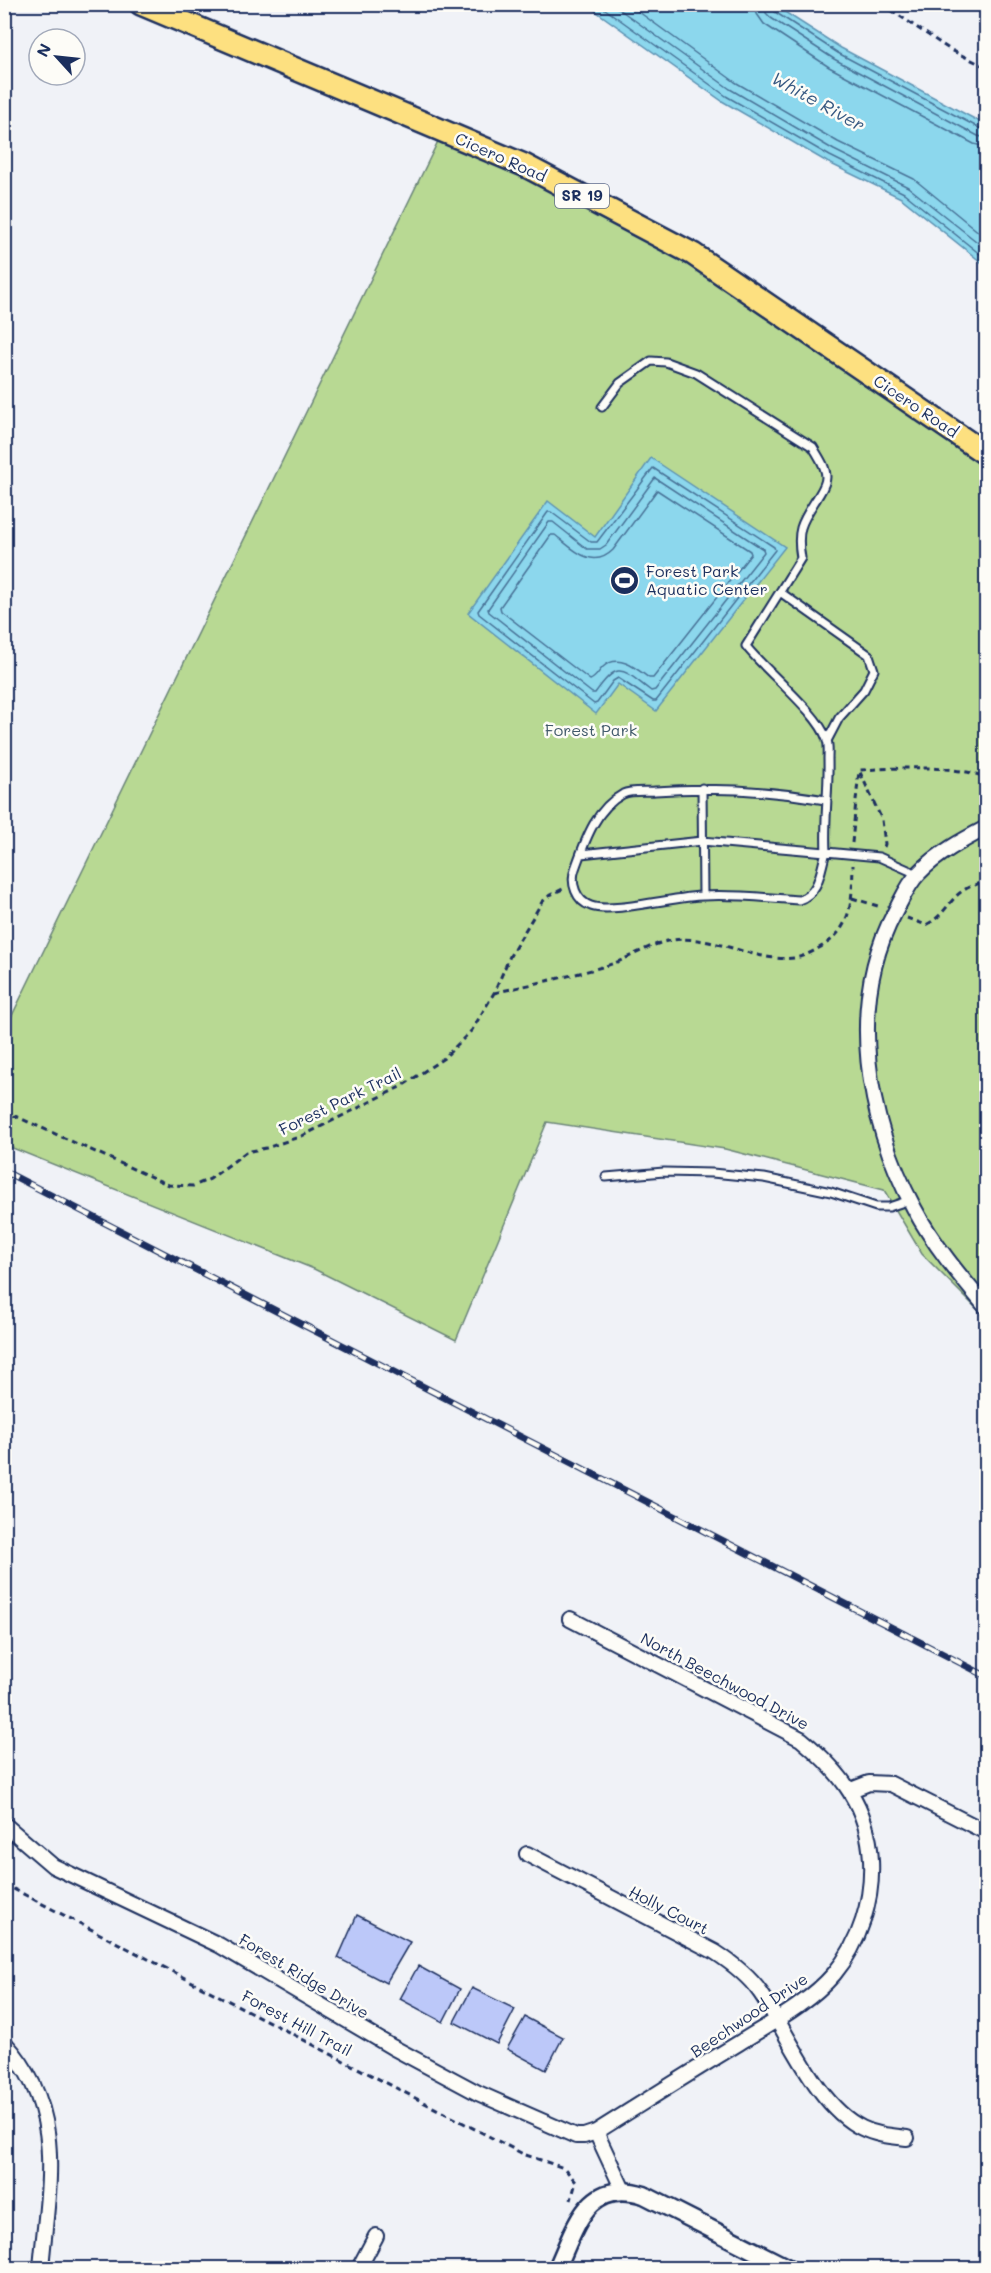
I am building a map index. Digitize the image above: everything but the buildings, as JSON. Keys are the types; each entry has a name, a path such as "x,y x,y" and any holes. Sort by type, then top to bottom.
{"main road":[{"name":"Cicero Road","path":"141,4 524,165 693,254 987,454"}],"street":[{"path":"987,828 951,848 917,874 884,934 870,987 869,1066 872,1095 881,1129 897,1173 910,1200 930,1236 987,1307"},
{"name":"North Beechwood Drive","path":"570,1619 801,1739 835,1770 851,1790"},
{"path":"851,1790 869,1783 891,1784 987,1832"},
{"name":"Beechwood Drive","path":"596,2132 776,2019 803,2001 834,1974 858,1936 869,1901 872,1869 868,1837 851,1790"},
{"name":"Forest Ridge Drive","path":"4,1824 53,1866 219,1946 392,2047 478,2093 576,2136 596,2132"},
{"name":"Holly Court","path":"527,1854 732,1963 759,1991 815,2083 847,2118 861,2128 883,2135 907,2138"},
{"path":"4,2042 31,2077 42,2102 48,2132 50,2161 41,2268"},
{"path":"596,2132 623,2190"},
{"path":"557,2268 588,2208 607,2193 623,2190 644,2195 788,2268"},
{"path":"359,2268 376,2236"}],"lane":[{"path":"602,407 620,383 651,361 666,362 696,373 813,447 826,475 824,485 802,522 797,538 801,558 746,646 758,662 815,720 827,741 829,773 824,829 826,852 814,891 808,897 799,900 703,896 611,908 593,907 581,902 573,885 574,872 581,854 593,825 605,807 625,793 702,788 786,793 826,800"},
{"path":"780,592 869,655 874,670 864,690 839,717 827,741"},
{"path":"702,788 703,896"},
{"path":"581,854 702,841 879,857 917,874"},
{"path":"606,1177 664,1172 712,1173 764,1178 820,1190 876,1207 889,1207 910,1200"}],"path":[{"path":"882,4 949,49 987,67"},
{"path":"859,770 927,767 987,777"},
{"path":"494,993 607,966 673,940 698,940 781,959 797,958 823,946 839,933 845,924 852,898 854,854 851,839 859,770"},
{"path":"859,770 882,819 885,844 879,857"},
{"path":"852,898 926,925 938,919 960,891 987,882"},
{"name":"Forest Park Trail","path":"4,1111 169,1185 193,1186 210,1179 246,1152 302,1136 402,1086 444,1058 472,1030 494,993 528,922 542,902 563,889"},
{"name":"Forest Hill Trail","path":"4,1884 523,2154 564,2168 576,2182"}],"green space":[{"name":"Forest Park","path":"443,131 693,254 986,452 986,1318 922,1254 884,1190 725,1149 547,1122 456,1340 314,1269 5,1145 4,1032"}],"water":[{"name":"White River","path":"587,5 774,5 841,48 986,125 986,266 901,198 827,162 722,101"},
{"name":"Forest Park Aquatic Center","path":"651,458 785,547 656,711 618,684 596,714 468,613 548,501 595,537"}],"railway":[{"path":"4,1171 986,1676"}],"place":[{"name":"Forest Park Aquatic Center","path":"625,580"}]}
